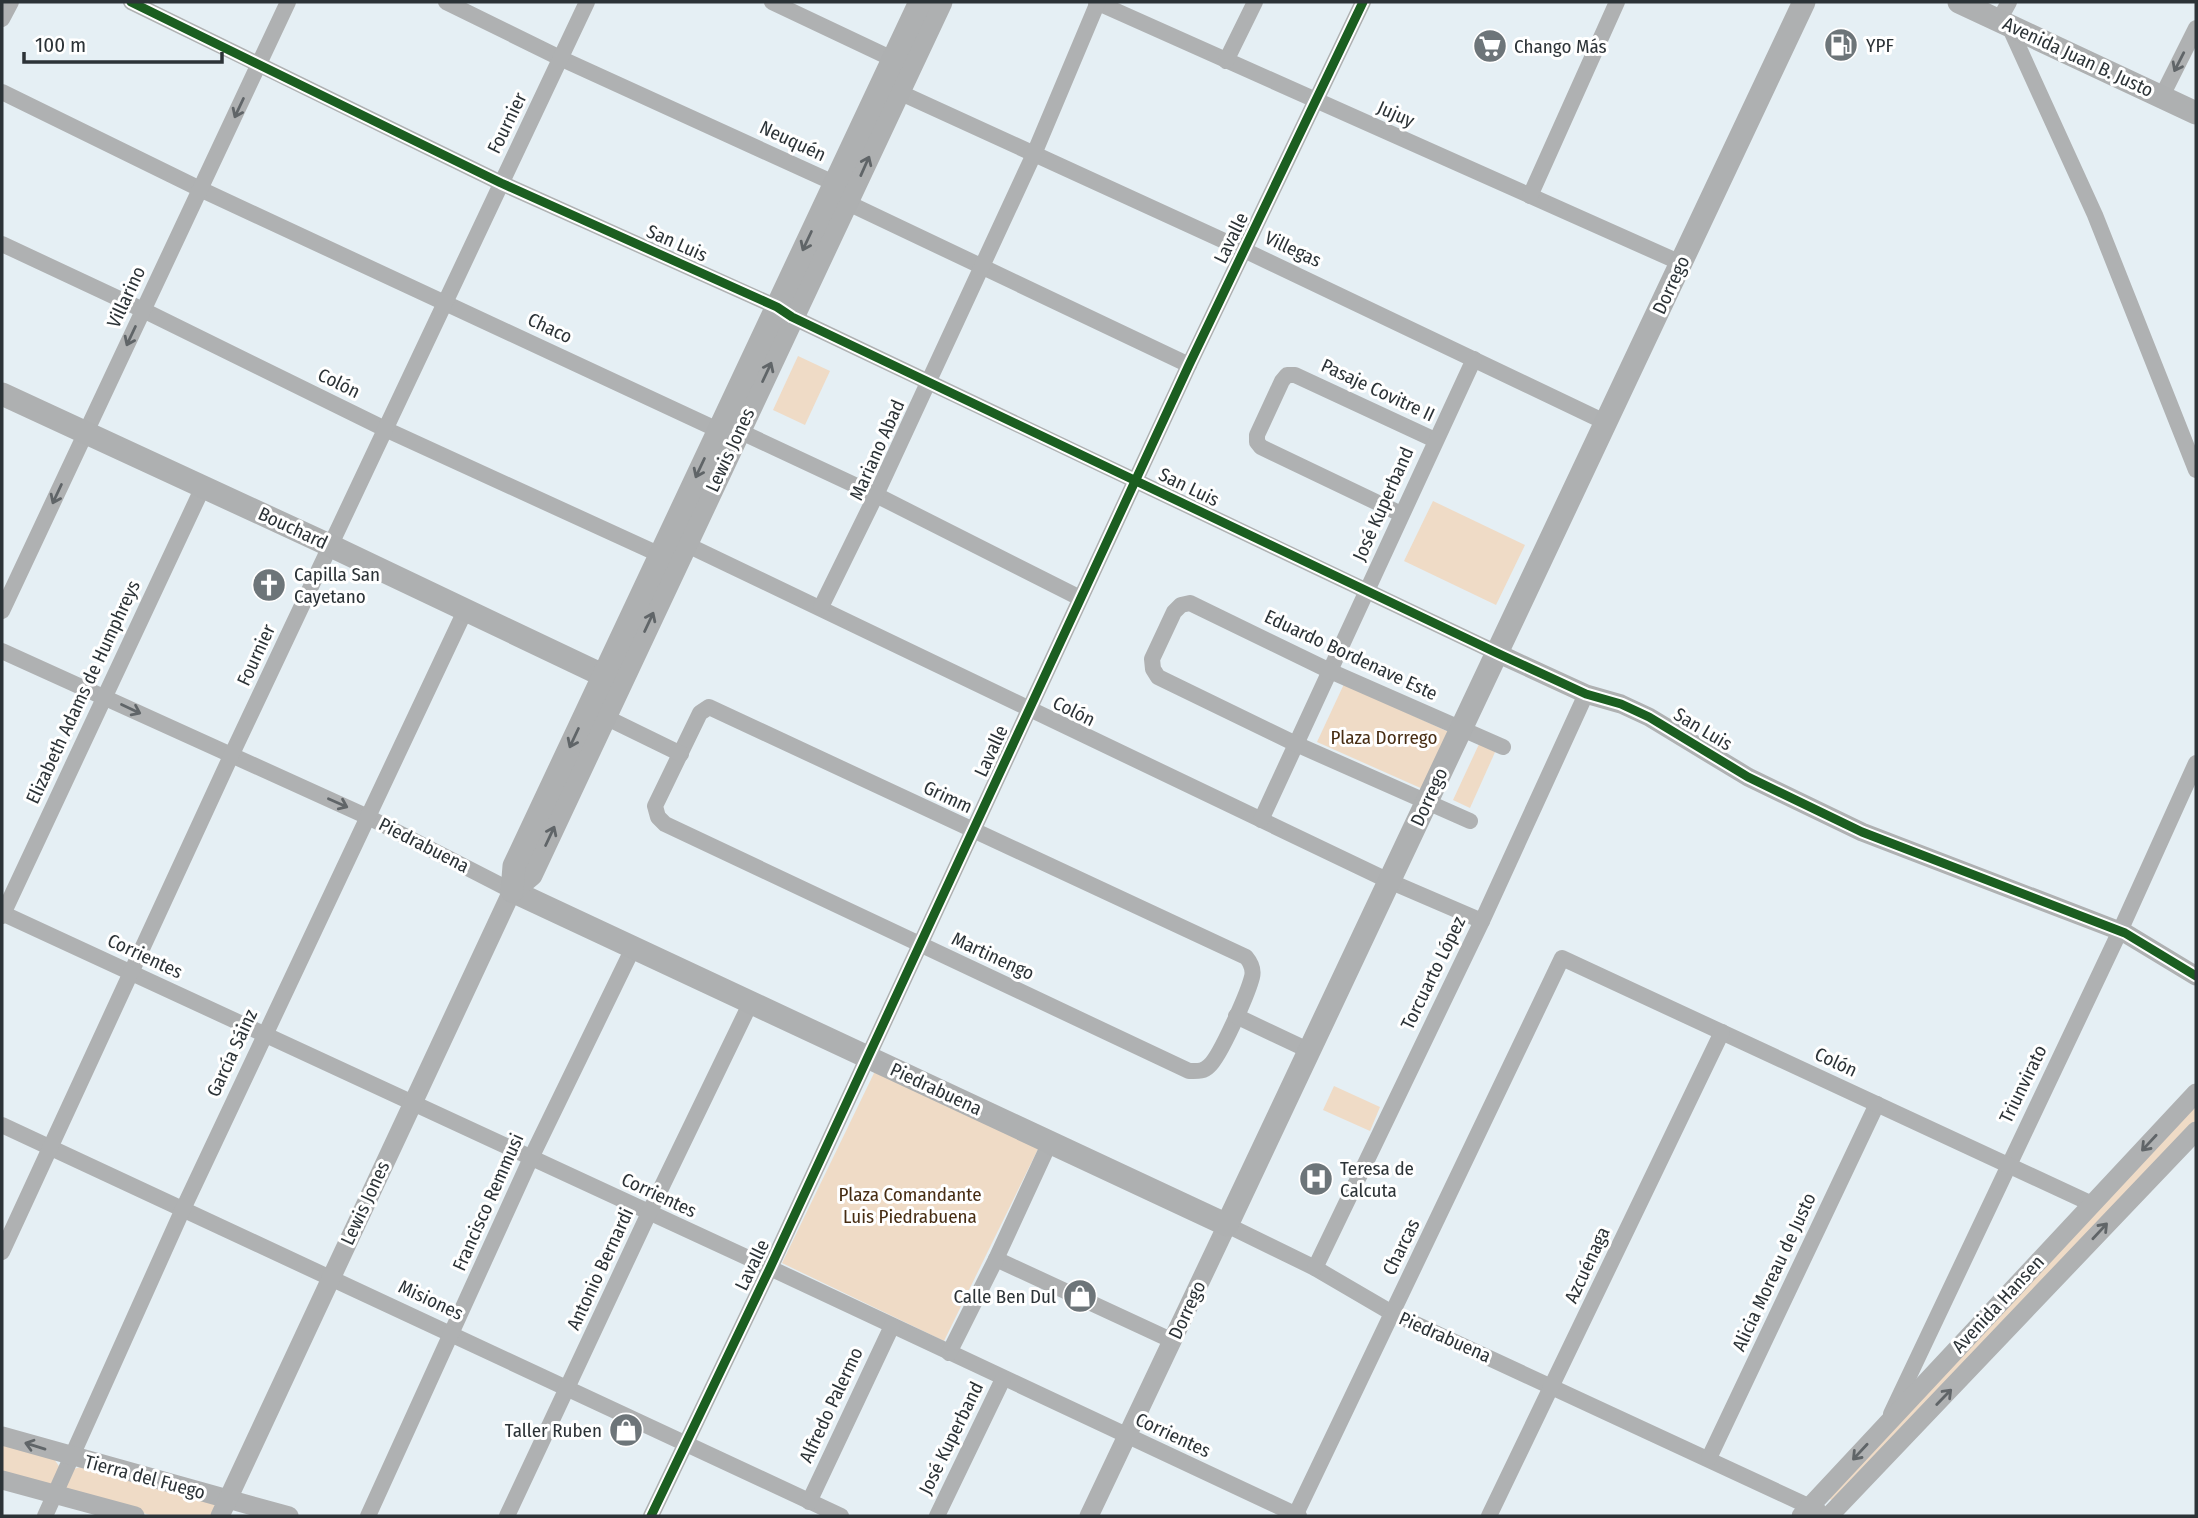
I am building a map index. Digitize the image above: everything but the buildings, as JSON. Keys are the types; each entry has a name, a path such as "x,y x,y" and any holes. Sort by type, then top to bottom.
{"main road":[{"name":"Lewis Jones","path":"902,63 920,2"},
{"name":"Lewis Jones","path":"512,891 514,866 597,713 784,312 834,183 940,2"},
{"name":"Dorrego","path":"1227,1225 1804,2"},
{"name":"Avenida Juan B. Justo","path":"1959,2 2005,15 2196,113"},
{"name":"Lewis Jones","path":"784,312 848,204 890,88"},
{"name":"Bouchard","path":"2,394 331,546 611,680"},
{"name":"Piedrabuena","path":"512,891 1227,1225"}],"street":[{"path":"2,19 11,2"},
{"name":"San Luis","path":"131,2 501,183 784,312 1497,653 1586,694 1621,704 1649,717 1748,777 1862,832 2120,931 2196,976"},
{"name":"Villarino","path":"2,611 288,2"},
{"name":"Neuquén","path":"446,2 834,183 848,204"},
{"name":"Fournier","path":"2,1252 587,2"},
{"path":"772,2 902,63"},
{"name":"Jujuy","path":"1097,2 1681,263"},
{"name":"Mariano Abad","path":"821,607 876,495 1034,154 1097,2"},
{"path":"1226,61 1255,2"},
{"name":"Lavalle","path":"651,1516 869,1058 1189,365 1363,2"},
{"path":"1530,196 1617,2"},
{"path":"2005,15 2095,215 2196,470"},
{"path":"2161,96 2196,29"},
{"name":"Villegas","path":"890,88 1244,250 1607,422"},
{"name":"Chaco","path":"2,92 200,189 728,431 876,495 1080,598"},
{"path":"848,204 1189,365"},
{"name":"Colón","path":"2,244 385,429 673,549 821,607 1389,881 1482,920"},
{"name":"José Kuperband","path":"1261,820 1434,440 1474,359"},
{"name":"Pasaje Covitre II","path":"1401,514 1261,447 1256,435 1282,381 1287,375 1295,375 1434,440"},
{"name":"Elizabeth Adams de Humphreys","path":"2,914 203,486"},
{"name":"Eduardo Bordenave Este","path":"1296,744 1158,677 1153,669 1152,659 1174,612 1181,605 1190,603 1330,671 1503,747"},
{"name":"García Sáinz","path":"45,1516 264,1034 465,611"},
{"name":"Piedrabuena","path":"2,651 368,817 512,891"},
{"name":"Torcuarto López","path":"1315,1268 1482,920 1586,694"},
{"name":"Grimm","path":"681,754 700,713 709,707 974,828 1246,957 1252,964 1252,975 1236,1017"},
{"path":"597,713 681,754"},
{"path":"1296,744 1469,821"},
{"name":"Martinengo","path":"681,754 655,806 658,817 665,824 1189,1072 1202,1071 1212,1065 1236,1017"},
{"name":"Triunvirato","path":"1887,1423 2120,931 2196,763"},
{"name":"Lewis Jones","path":"224,1507 512,891"},
{"name":"Corrientes","path":"2,914 770,1268 1297,1516"},
{"name":"Francisco Remmusi","path":"368,1516 531,1158 634,946"},
{"name":"Colón","path":"1562,958 2092,1204"},
{"name":"Charcas","path":"1297,1516 1562,958"},
{"name":"Antonio Bernardi","path":"507,1516 751,1002"},
{"path":"1236,1017 1310,1051"},
{"name":"Azcuénaga","path":"1489,1516 1722,1032"},
{"name":"Avenida Hansen","path":"1817,1514 1887,1423 2196,1093"},
{"name":"Alicia Moreau de Justo","path":"1709,1458 1877,1104"},
{"name":"Misiones","path":"2,1125 841,1516"},
{"name":"Avenida Hansen","path":"1817,1514 2196,1131"},
{"path":"949,1353 1050,1142"},
{"name":"Piedrabuena","path":"1227,1225 1315,1268 1392,1313 1709,1458 1817,1514"},
{"name":"Dorrego","path":"1089,1516 1227,1225"},
{"path":"996,1259 1173,1341"},
{"name":"Alfredo Palermo","path":"809,1502 891,1326"},
{"name":"José Kuperband","path":"937,1516 1003,1379"},
{"name":"Tierra del Fuego","path":"2,1436 224,1507 289,1516"},
{"name":"Tierra del Fuego","path":"2,1480 135,1516"}],"green space":[{"path":"798,356 830,371 805,425 773,410"},
{"path":"1433,501 1525,545 1496,605 1404,561"},
{"name":"Plaza Dorrego","path":"1344,684 1451,733 1425,790 1317,742"},
{"path":"1480,742 1496,750 1470,808 1453,800"},
{"name":"Plaza Comandante Luis Piedrabuena","path":"876,1069 1039,1147 944,1341 782,1263"},
{"path":"1334,1086 1380,1107 1370,1131 1323,1110"},
{"path":"2196,1104 2196,1124 1835,1502 1828,1498"},
{"path":"2,1444 54,1459 61,1469 50,1487 2,1474"},
{"path":"80,1467 214,1503 215,1509 212,1516 154,1516 68,1493 65,1486 74,1469"}],"cycle path":[{"path":"131,2 501,183 777,307 792,317 1497,653 1586,694 1621,704 1649,717 1748,777 1862,832 2125,933 2196,976"},
{"path":"651,1516 770,1268 1189,365 1363,2"}],"place":[{"name":"YPF","path":"1841,45"},
{"name":"Chango Más","path":"1490,46"},
{"name":"Capilla San Cayetano","path":"269,585"},
{"name":"Teresa de Calcuta","path":"1316,1179"},
{"name":"Calle Ben Dul","path":"1080,1296"},
{"name":"Taller Ruben","path":"626,1430"}]}
